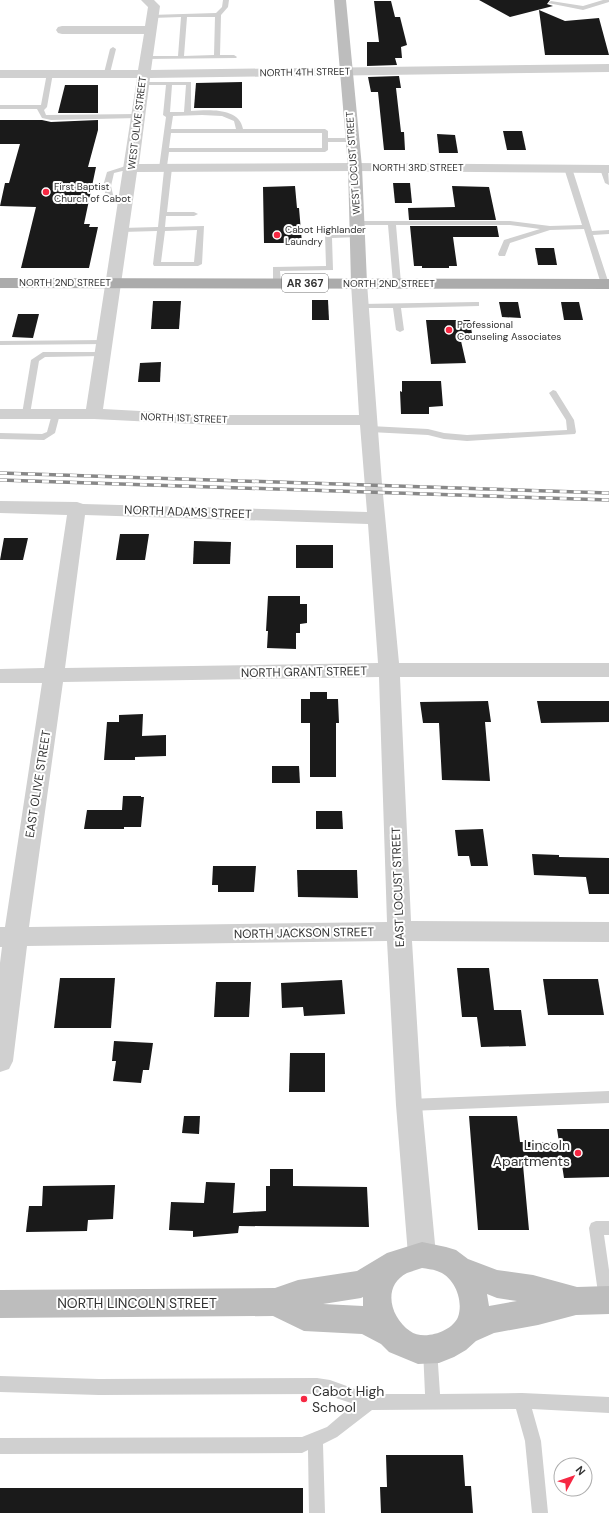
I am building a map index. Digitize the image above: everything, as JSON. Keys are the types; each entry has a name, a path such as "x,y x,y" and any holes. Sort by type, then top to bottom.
{"main road":[{"name":"NORTH 2ND STREET","path":"0,283 397,283 606,278"}],"street":[{"name":"WEST OLIVE STREET","path":"94,414 154,6 148,0"},
{"name":"WEST LOCUST STREET","path":"340,0 345,71 355,167 359,283 372,484 377,518"},
{"path":"62,30 151,23"},
{"name":"NORTH 4TH STREET","path":"0,74 107,73 143,78 345,71 609,68"},
{"name":"NORTH 3RD STREET","path":"131,167 606,169"},
{"name":"NORTH 1ST STREET","path":"0,414 94,414 214,420 369,424"},
{"name":"NORTH ADAMS STREET","path":"0,507 77,508 377,518"},
{"name":"EAST OLIVE STREET","path":"0,1061 7,937 54,676 77,508"},
{"name":"EAST LOCUST STREET","path":"377,518 389,670 399,932 409,1105 422,1255"},
{"name":"NORTH GRANT STREET","path":"0,676 389,670 609,670"},
{"name":"NORTH JACKSON STREET","path":"7,937 399,932 609,932"},
{"name":"NORTH LINCOLN STREET","path":"0,1304 274,1302 298,1294 361,1284 399,1261 422,1255 435,1256 447,1261 466,1277 472,1288 474,1311 471,1322 466,1331 457,1340 447,1346 430,1349 411,1346 400,1341 383,1324 378,1312 376,1300 378,1288 382,1278 389,1268"},
{"name":"NORTH LINCOLN STREET","path":"457,1268 497,1284 533,1289 576,1301"},
{"name":"NORTH LINCOLN STREET","path":"466,1331 491,1319 538,1311 576,1301 608,1300"},
{"name":"NORTH LINCOLN STREET","path":"274,1302 304,1317 364,1320 391,1333"}],"lane":[{"path":"217,57 218,15 225,7 226,0"},
{"path":"551,3 583,8 609,0"},
{"path":"151,23 184,15 218,15"},
{"path":"181,57 184,15"},
{"path":"107,73 113,49"},
{"path":"146,58 234,57"},
{"path":"50,74 44,107 40,110 44,117 138,116"},
{"path":"143,78 169,83 189,83 187,114"},
{"path":"169,83 166,114 213,116 221,114 236,119 239,122 240,131"},
{"path":"0,107 44,107"},
{"path":"122,230 161,230 201,228 198,264 157,264 161,230 163,214 166,150 170,114"},
{"path":"166,150 325,150 325,131 168,131"},
{"path":"325,140 353,140"},
{"path":"126,204 111,200 107,186 111,172 131,167"},
{"path":"568,168 588,230 606,278"},
{"path":"606,169 609,183"},
{"path":"163,214 194,214"},
{"path":"392,223 397,283"},
{"path":"276,283 276,269 330,268 328,236 392,223 510,223 550,228 609,232"},
{"path":"502,254 507,242 550,228"},
{"path":"361,306 476,304"},
{"path":"397,305 400,330"},
{"path":"0,344 103,348"},
{"path":"26,414 35,360 43,355 103,348"},
{"path":"369,424 428,432 444,436 467,438 572,432 570,420 553,393"},
{"path":"0,436 44,437 51,433 56,414"},
{"path":"409,1105 609,1097"},
{"path":"608,1300 596,1228 609,1228"},
{"path":"430,1349 432,1402"},
{"path":"0,1384 99,1387 317,1386 330,1388 369,1402 522,1401 609,1405"},
{"path":"522,1401 533,1441 540,1513"},
{"path":"0,1446 302,1444 332,1432 369,1402"},
{"path":"315,1439 317,1513"}],"building":[{"path":"479,0 550,0 547,4 553,6 510,17"},
{"path":"374,1 391,1 395,17 400,17 407,45 401,47 402,58 395,58 397,65 367,66 367,42 379,42"},
{"path":"539,10 565,21 599,18 609,55 545,55"},
{"path":"399,76 401,88 396,88 401,132 404,132 405,150 384,150 378,92 371,92 368,77"},
{"path":"242,82 242,108 194,108 196,83"},
{"path":"65,85 98,85 98,113 58,113"},
{"name":"First Baptist Church of Cabot","path":"0,120 42,120 51,122 98,120 98,130 88,167 96,167 84,224 90,224 89,227 98,227 89,268 21,268 36,207 0,206 5,183 9,183 20,144 0,144"},
{"path":"503,131 522,131 526,150 507,150"},
{"path":"437,134 455,135 458,153 439,153"},
{"path":"393,183 410,183 412,203 395,203"},
{"path":"295,186 297,208 299,208 302,243 264,243 263,187"},
{"path":"452,186 489,187 496,220 409,220 408,208 455,207"},
{"path":"410,226 497,226 499,237 453,237 457,266 449,266 449,268 422,268 422,266 414,266"},
{"path":"535,248 554,248 557,265 538,265"},
{"path":"312,300 328,300 329,320 312,320"},
{"path":"153,301 181,301 179,329 151,329"},
{"path":"499,302 518,302 521,318 502,317"},
{"path":"561,302 579,302 583,320 564,320"},
{"path":"18,314 39,314 33,338 12,337"},
{"path":"426,320 470,320 473,341 461,341 466,363 431,364"},
{"path":"161,362 160,382 138,382 140,363"},
{"path":"402,381 441,381 443,406 429,407 429,414 401,414 400,391 402,392"},
{"path":"120,534 149,534 145,560 116,560"},
{"path":"4,538 28,538 23,560 0,560"},
{"path":"194,541 231,542 230,564 193,564"},
{"path":"296,545 333,545 333,568 296,568"},
{"path":"268,596 300,596 300,604 307,604 307,623 300,624 300,633 296,633 296,649 267,648 268,631 266,631"},
{"path":"310,692 327,692 327,699 338,699 339,723 336,723 336,777 310,777 310,723 301,723 301,699 310,699"},
{"path":"488,701 491,722 485,722 490,781 442,780 439,723 423,723 420,702"},
{"path":"537,701 609,701 609,722 541,723"},
{"path":"143,714 142,736 166,735 166,756 135,757 135,760 104,760 107,722 119,722 119,715"},
{"path":"272,766 299,766 300,783 272,783"},
{"path":"123,796 144,797 141,827 124,827 124,829 84,829 87,810 122,810"},
{"path":"316,811 342,811 343,829 316,829"},
{"path":"483,829 488,866 471,866 469,856 458,856 455,830"},
{"path":"532,854 559,855 559,857 609,858 609,894 589,894 586,877 534,875"},
{"path":"213,866 256,866 254,892 218,892 218,885 212,885"},
{"path":"297,870 357,870 358,898 298,897"},
{"path":"457,968 489,968 494,1010 521,1010 526,1046 481,1047 477,1017 462,1017"},
{"path":"60,978 115,978 111,1028 54,1028"},
{"path":"543,979 598,979 604,1015 548,1015"},
{"path":"342,980 345,1014 304,1016 303,1007 282,1008 281,983"},
{"path":"216,982 251,982 249,1017 214,1017"},
{"path":"114,1041 153,1043 149,1070 143,1070 141,1083 113,1081 116,1061 112,1061"},
{"path":"290,1053 325,1053 325,1092 289,1092"},
{"path":"184,1116 200,1116 199,1134 182,1133"},
{"path":"469,1116 517,1116 520,1142 559,1142 557,1129 609,1129 609,1177 564,1178 562,1165 523,1165 529,1230 478,1230"},
{"path":"270,1169 293,1169 293,1186 367,1187 369,1227 239,1226 238,1233 193,1237 193,1231 169,1230 171,1202 204,1203 206,1182 235,1183 233,1213 266,1211 266,1186 270,1186"},
{"path":"115,1185 113,1219 88,1220 87,1231 26,1232 29,1206 42,1206 43,1186"},
{"path":"386,1455 463,1455 465,1486 471,1486 473,1513 381,1513 380,1487 387,1487"},
{"path":"0,1488 303,1488 303,1513 0,1513"}],"railway":[{"path":"0,473 609,493"},
{"path":"0,480 609,500"}],"place":[{"name":"First Baptist Church of Cabot","path":"46,192"},
{"name":"Cabot Highlander Laundry","path":"277,235"},
{"name":"Professional Counseling Associates","path":"449,330"},
{"name":"Lincoln Apartments","path":"578,1153"},
{"name":"Cabot High School","path":"304,1399"}]}
